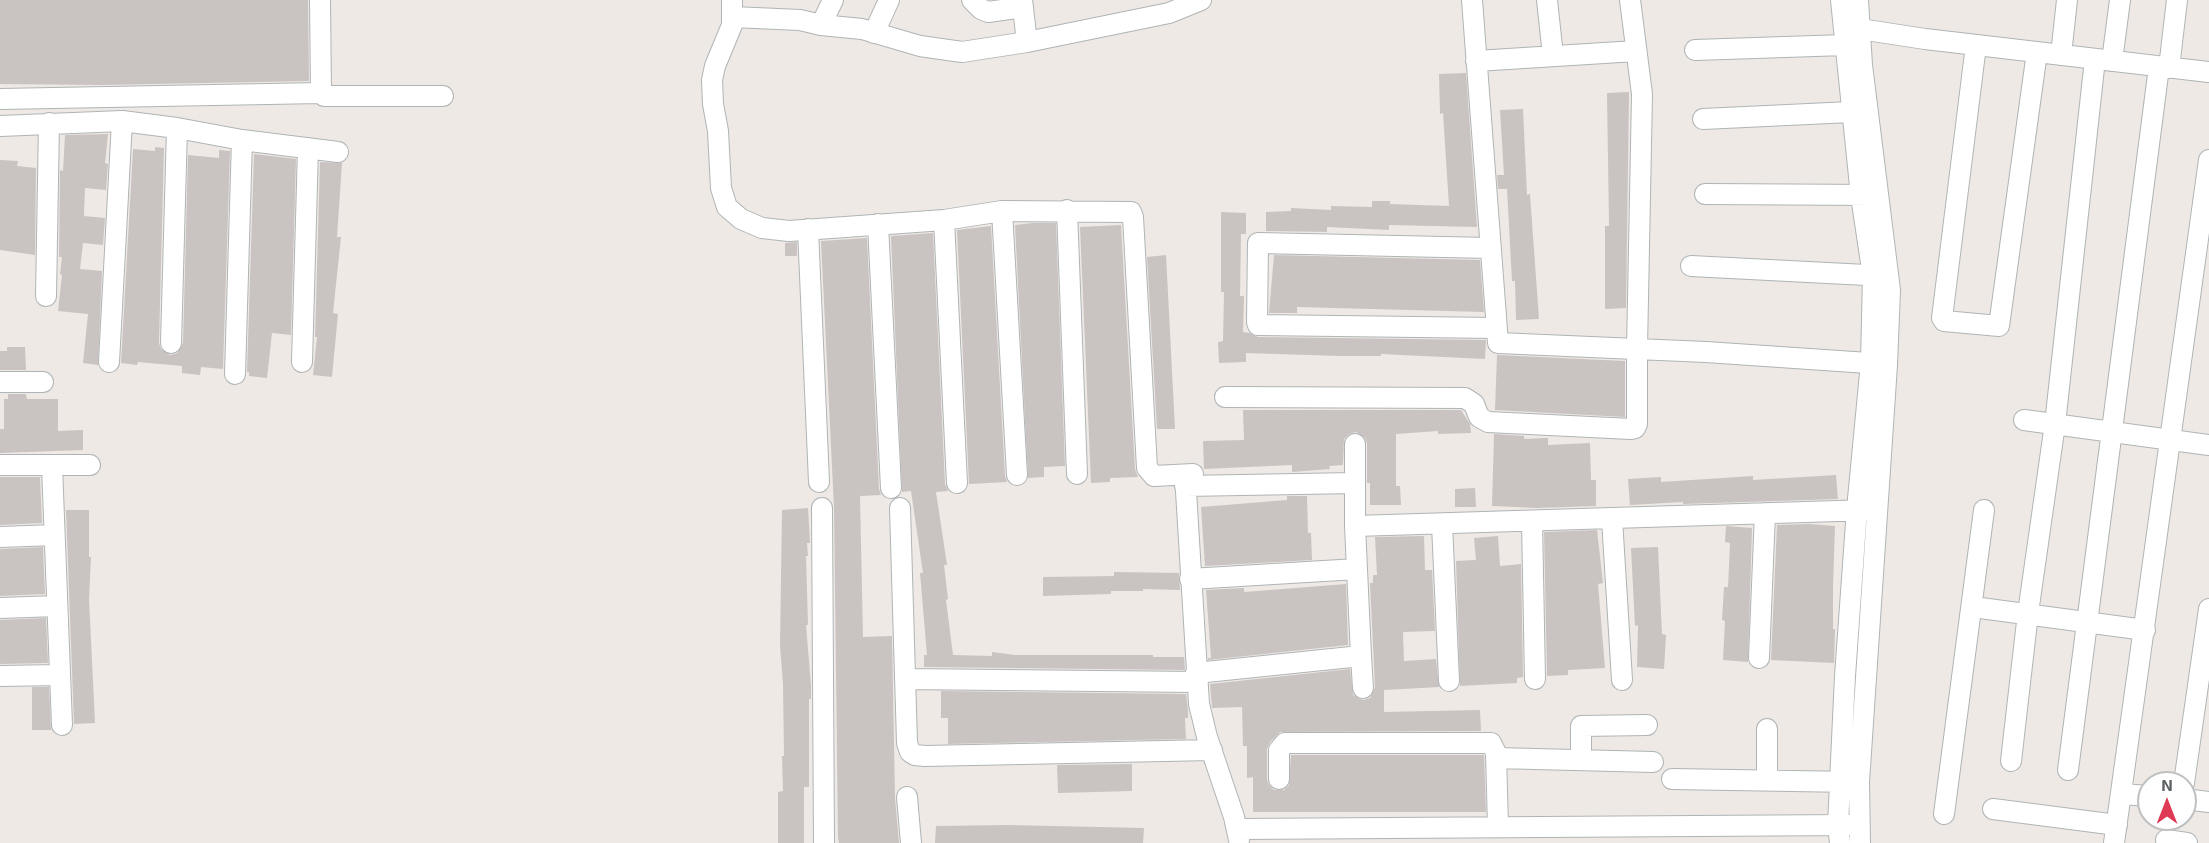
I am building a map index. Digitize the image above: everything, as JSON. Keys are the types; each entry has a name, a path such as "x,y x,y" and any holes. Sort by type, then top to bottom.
{"street":[{"path":"320,0 321,93"},
{"path":"821,25 833,0"},
{"path":"874,33 889,0"},
{"path":"972,0 988,12 1023,4 1027,42"},
{"path":"1201,0 1169,13 1027,42 962,52 942,51 862,29 821,25 742,8 732,25 715,66 712,80 721,188 727,207 741,219 762,228 789,231 944,220 1002,211 1131,212 1147,468 1154,476 1188,479 1355,483"},
{"path":"1472,0 1497,341 1500,344 1636,349 1879,364"},
{"path":"1547,0 1554,57"},
{"path":"1225,397 1465,398 1473,404 1479,417 1488,422 1635,428 1637,424 1636,349 1642,94 1630,0"},
{"path":"1188,479 1190,579 1197,677 1203,719 1238,836 1498,827 1860,834 1850,782 1845,676 1867,509 1879,364 1881,276 1869,196 1851,112 1841,0"},
{"path":"1858,0 1869,196"},
{"path":"2061,55 2067,0"},
{"path":"2011,761 2028,614 2104,60 2120,0"},
{"path":"2068,770 2164,67 2177,0"},
{"path":"1860,29 2209,72"},
{"path":"1695,50 1845,45"},
{"path":"1976,45 1942,318 1944,321 1999,326 2037,52"},
{"path":"1476,61 1636,51"},
{"path":"0,99 321,93 328,96 443,96"},
{"path":"1703,119 1851,112"},
{"path":"109,362 122,121"},
{"path":"0,126 122,121 338,152"},
{"path":"46,296 49,123"},
{"path":"171,343 177,128"},
{"path":"235,374 242,140"},
{"path":"302,362 308,148"},
{"path":"1993,809 2116,834 2209,160"},
{"path":"1706,195 1869,196"},
{"path":"1067,210 1077,474"},
{"path":"1002,211 1017,475"},
{"path":"944,220 957,483"},
{"path":"878,224 891,488"},
{"path":"808,229 819,482"},
{"path":"1490,248 1260,242 1258,245 1257,322 1258,325 1496,328"},
{"path":"1691,266 1881,276"},
{"path":"0,382 43,382"},
{"path":"2024,420 2209,445"},
{"path":"1355,444 1355,526 1363,688"},
{"path":"0,465 90,465"},
{"path":"52,465 62,725"},
{"path":"822,508 824,843"},
{"path":"900,508 907,743 910,752 915,755 1212,750"},
{"path":"1355,526 1867,509"},
{"path":"1944,814 1984,510"},
{"path":"1759,658 1765,513"},
{"path":"1612,519 1622,680"},
{"path":"1532,521 1535,679"},
{"path":"1442,524 1449,681"},
{"path":"0,537 54,535"},
{"path":"1190,579 1357,569"},
{"path":"0,608 57,606"},
{"path":"1973,607 2145,630"},
{"path":"2186,771 2209,609"},
{"path":"905,679 1197,677 1361,656"},
{"path":"0,676 60,675"},
{"path":"1581,760 1581,726 1647,725"},
{"path":"1767,729 1767,780"},
{"path":"1279,779 1279,750 1285,743 1484,741 1491,743 1495,748 1498,827"},
{"path":"1496,758 1653,762"},
{"path":"1672,779 1850,782"},
{"path":"1839,834 1850,782"},
{"path":"2122,794 2137,795"},
{"path":"907,797 911,843"},
{"path":"2166,840 2187,843"}],"building":[{"path":"0,0 308,0 309,81 102,85 0,84"},
{"path":"1466,73 1477,227 1389,225 1389,230 1327,227 1327,232 1266,231 1266,212 1291,211 1291,208 1331,210 1331,206 1372,207 1372,201 1390,201 1390,204 1449,206 1443,113 1440,114 1439,74"},
{"path":"1629,92 1626,308 1605,309 1605,226 1609,226 1607,93"},
{"path":"1523,109 1527,195 1530,194 1539,319 1516,320 1507,189 1498,189 1497,175 1504,175 1500,110"},
{"path":"108,134 105,163 108,164 106,190 85,188 84,216 105,218 103,245 83,243 80,269 102,271 98,365 83,363 88,314 58,311 62,275 60,274 62,257 59,257 60,170 63,171 65,135"},
{"path":"155,147 164,148 159,343 161,349 170,355 177,353 183,343 188,155 219,158 219,150 230,151 223,369 201,367 200,375 182,373 182,366 138,362 137,365 121,363 133,149 155,151"},
{"path":"254,154 296,159 291,335 272,333 267,378 249,376 247,372"},
{"path":"0,160 18,161 17,166 36,168 35,255 0,250"},
{"path":"320,162 342,163 337,237 341,237 333,313 338,314 332,377 313,375 317,337 315,337"},
{"path":"1221,212 1246,213 1246,234 1241,234 1240,296 1244,296 1243,332 1258,337 1486,340 1485,359 1381,354 1381,356 1340,356 1246,353 1246,362 1219,363 1218,342 1223,341 1224,292 1221,292"},
{"path":"1056,223 1065,466 1044,467 1044,477 1028,478 1015,225"},
{"path":"1121,225 1135,469 1138,477 1110,478 1110,482 1091,483 1080,227"},
{"path":"991,226 1007,482 969,484 957,230"},
{"path":"933,233 945,484 948,491 936,492 947,565 944,565 948,599 946,600 953,655 992,656 992,652 1015,655 1184,657 1185,670 924,667 924,655 927,655 920,573 923,573 911,491 902,492 891,236"},
{"path":"867,238 881,495 860,496 863,637 892,636 895,798 899,843 839,843 838,838 834,508 821,241"},
{"path":"797,242 797,256 785,256 785,243"},
{"path":"1166,255 1175,429 1157,429 1147,257"},
{"path":"1274,255 1480,260 1484,312 1297,307 1297,313 1269,313"},
{"path":"7,347 25,347 26,370 0,370 0,351 7,351"},
{"path":"1497,355 1625,361 1625,417 1495,410"},
{"path":"8,394 26,394 27,399 58,399 58,431 83,430 83,450 0,453 0,429 4,429 4,399 8,399"},
{"path":"1243,410 1461,410 1470,424 1471,433 1438,434 1438,431 1396,434 1396,486 1400,486 1401,505 1370,505 1370,483 1367,483 1367,443 1365,438 1356,432 1344,439 1343,465 1329,466 1330,469 1292,472 1292,465 1204,469 1203,441 1244,440"},
{"path":"1494,434 1524,436 1524,439 1548,438 1548,445 1590,443 1591,480 1596,480 1596,506 1537,508 1492,506"},
{"path":"1836,475 1838,499 1630,505 1628,479 1661,477 1661,482 1753,476 1753,480"},
{"path":"0,477 40,477 42,523 0,525"},
{"path":"1475,488 1476,507 1455,507 1455,489"},
{"path":"1287,496 1307,496 1308,533 1311,533 1312,560 1205,566 1201,507 1287,500"},
{"path":"808,508 810,543 807,543 808,556 806,556 808,625 806,625 811,699 809,699 809,787 804,787 804,843 778,843 778,792 783,791 782,756 784,756 780,646 782,510"},
{"path":"66,510 89,510 89,557 91,557 89,599 95,723 74,724"},
{"path":"1777,525 1835,526 1834,663 1771,660"},
{"path":"1726,526 1752,528 1748,662 1723,660 1725,621 1722,620 1724,587 1728,587 1730,543 1725,542"},
{"path":"1597,530 1603,583 1598,584 1605,668 1568,670 1568,675 1547,676 1544,532"},
{"path":"1424,536 1425,570 1432,570 1435,631 1403,632 1404,661 1436,659 1439,687 1384,690 1384,712 1480,710 1481,731 1280,732 1270,742 1267,749 1267,780 1274,790 1284,790 1289,785 1291,755 1484,755 1486,812 1253,812 1253,777 1247,778 1247,746 1243,746 1242,707 1212,708 1210,684 1350,669 1353,695 1363,700 1370,698 1375,687 1370,583 1373,583 1373,575 1377,575 1375,537"},
{"path":"1498,536 1500,566 1521,564 1523,677 1517,678 1517,683 1460,686 1456,561 1476,560 1474,538"},
{"path":"43,547 45,594 0,596 0,549"},
{"path":"1658,547 1662,634 1666,635 1664,669 1637,667 1638,625 1635,626 1631,548"},
{"path":"1114,572 1179,573 1180,590 1143,589 1143,591 1111,591 1111,594 1043,596 1043,577 1114,576"},
{"path":"1346,584 1348,645 1208,660 1211,658 1206,590 1204,590 1244,588 1244,592"},
{"path":"46,618 48,663 0,664 0,620"},
{"path":"32,687 49,687 51,730 32,730"},
{"path":"941,691 1186,694 1188,718 1185,718 1186,739 948,744 948,718 941,718"},
{"path":"1132,764 1132,791 1058,793 1057,765"},
{"path":"936,826 1144,828 1143,843 935,843"}]}
